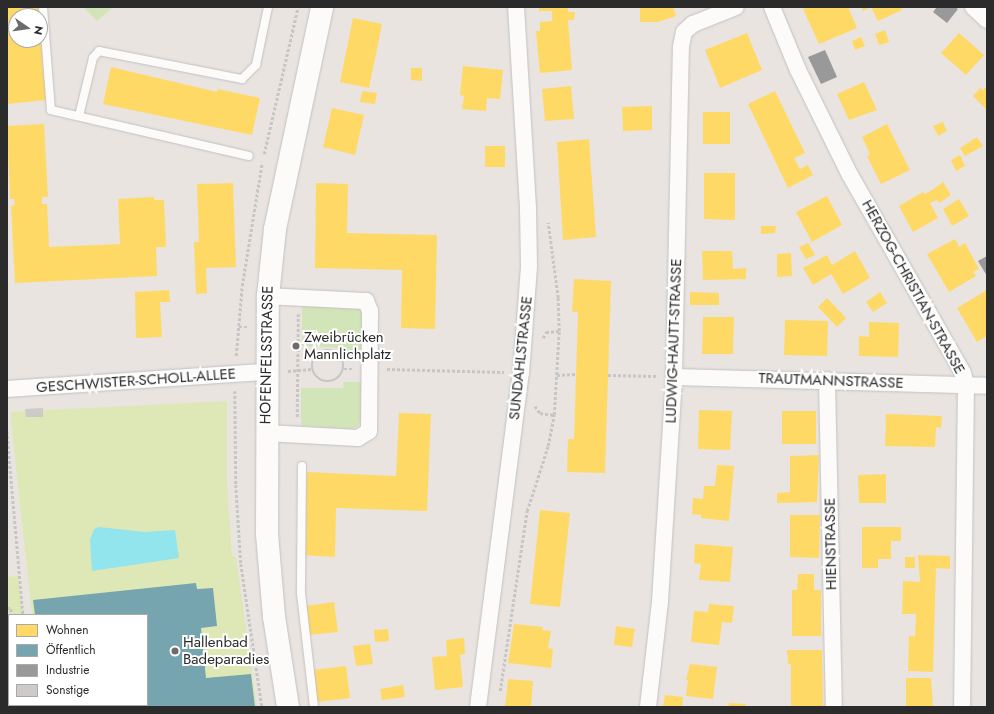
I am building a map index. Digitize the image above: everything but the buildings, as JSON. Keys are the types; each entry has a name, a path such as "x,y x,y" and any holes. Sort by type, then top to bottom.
{"main road":[{"name":"HOFENFELSSTRASSE","path":"288,707 269,573 266,372 277,296 275,229 322,7"}],"street":[{"name":"SUNDAHLSTRASSE","path":"478,707 521,373 529,266 528,215 516,7"},
{"name":"LUDWIG-HAUTT-STRASSE","path":"648,707 660,601 681,47 684,32 693,24 736,7"},
{"name":"HERZOG-CHRISTIAN-STRASSE","path":"772,7 798,70 850,174 957,360 966,385 962,707"},
{"path":"973,7 987,20"},
{"path":"266,433 362,438 369,431 370,311 366,301 277,296"},
{"name":"GESCHWISTER-SCHOLL-ALLEE","path":"7,389 266,372"},
{"name":"TRAUTMANNSTRASSE","path":"668,376 987,386"},
{"name":"HIENSTRASSE","path":"828,380 834,707"}],"lane":[{"path":"43,7 51,110 249,156"},
{"path":"79,116 94,58 99,51 242,79 256,64 268,7"},
{"path":"302,466 301,593 314,707"}],"path":[{"path":"277,296 298,310 296,435"},
{"path":"499,699 527,511 548,446 554,415 559,331 546,332 541,342"},
{"path":"322,351 335,352 344,362 342,375 330,383 317,379 311,369 312,360 322,351"},
{"path":"369,369 521,373"},
{"path":"557,374 576,374"},
{"path":"608,375 668,376"},
{"path":"532,400 540,413 554,415"},
{"path":"7,431 23,614"},
{"path":"7,607 11,608 12,614"}],"green space":[{"path":"83,7 113,7 97,21"},
{"path":"302,305 362,308 365,355 345,355 344,348 302,346"},
{"path":"344,382 364,382 362,417 358,426 350,429 301,426 301,388 343,388"},
{"path":"227,401 227,483 232,555 236,557 257,707 39,707 148,706 148,614 32,614 10,412"},
{"path":"18,576 23,614 8,614 8,706 35,707 7,707 7,577"}],"water":[{"path":"99,527 145,532 175,530 179,558 92,571 90,540 94,529"}],"place":[{"name":"Zweibrücken Mannlichplatz","path":"296,346"},
{"name":"Hallenbad Badeparadies","path":"175,651"}]}
